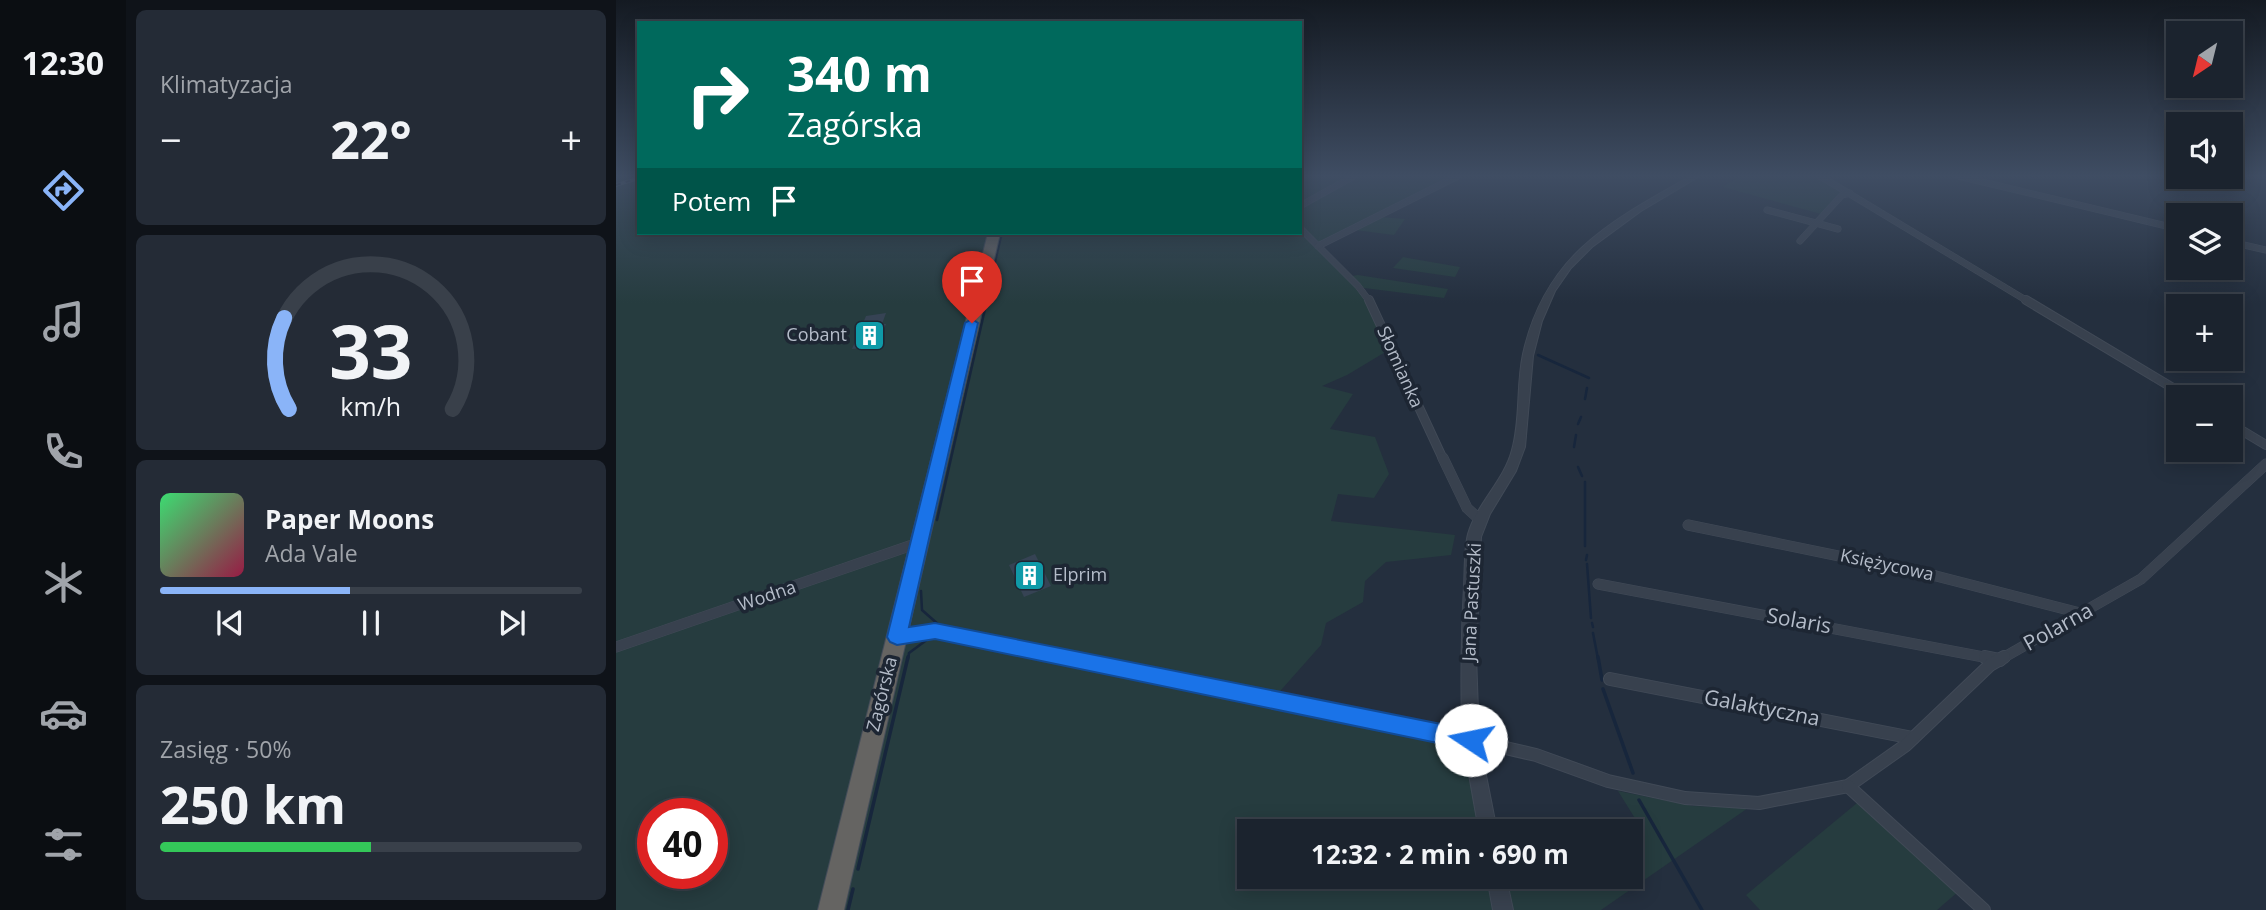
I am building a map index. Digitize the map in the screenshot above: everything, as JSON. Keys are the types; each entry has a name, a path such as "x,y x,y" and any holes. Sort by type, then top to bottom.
{"highway":[{"name":"Zagórska","path":"831,910 994,235"}],"street":[{"path":"1318,246 1373,218"},
{"name":"Jana Pastuszki","path":"1471,740 1468,622 1474,537 1479,519 1516,459 1523,422 1529,355 1553,288 1588,243 1623,218"},
{"path":"1800,218 1838,229"},
{"path":"1800,241 1821,218"},
{"path":"1892,218 2168,385"},
{"path":"2135,218 2166,226"},
{"name":"Słomianka","path":"1302,230 1369,300 1460,495 1467,508 1479,519"},
{"path":"2243,245 2266,250"},
{"path":"2243,431 2266,445"},
{"name":"Polarna","path":"1848,786 1913,738 1990,665 2084,614 2141,579 2266,464"},
{"name":"Księżycowa","path":"1688,525 1929,573 2084,614"},
{"name":"Wodna","path":"616,647 918,543"},
{"name":"Solaris","path":"1598,584 2000,660"},
{"path":"897,637 935,631 1471,740 1536,755 1608,782 1685,798 1759,803 1848,786 1984,910"},
{"name":"Galaktyczna","path":"1610,679 1913,738"},
{"path":"1471,740 1486,819"},
{"path":"1499,889 1503,910"}],"green space":[{"path":"616,218 637,218 637,235 1302,235 1302,218 1376,218 1320,247 1357,286 1392,348 1347,375 1322,386 1353,394 1330,429 1375,437 1389,474 1374,498 1338,494 1331,521 1455,535 1451,555 1386,562 1365,581 1363,602 1326,623 1321,645 1274,698 1471,737 1485,819 1237,819 1237,889 1497,889 1501,910 616,910"},
{"path":"1378,218 1405,219 1394,235 1355,230"},
{"path":"1403,257 1460,267 1455,277 1393,268"},
{"path":"1352,276 1448,289 1444,298 1364,288"},
{"path":"1618,791 1693,806 1748,808 1643,881 1643,819 1635,819"},
{"path":"1857,803 1959,891 1937,910 1760,910 1746,895"},
{"path":"1509,889 1631,889 1601,910 1513,910"}],"building":[{"name":"Cobant","path":"886,313 882,324 886,324 877,346 852,349 866,316"},
{"name":"Elprim","path":"1035,554 1051,586 1024,597 1009,565"}],"waterway":[{"path":"986,302 1002,235"},
{"path":"937,520 987,300"},
{"path":"1538,355 1589,378"},
{"path":"1585,399 1587,388"},
{"path":"1578,424 1581,417"},
{"path":"1574,447 1576,435"},
{"path":"1578,467 1582,476"},
{"path":"1585,482 1585,546"},
{"path":"1586,560 1587,555"},
{"path":"1587,564 1591,618"},
{"path":"921,591 922,610 939,625"},
{"path":"1592,623 1593,627"},
{"path":"1593,633 1598,659"},
{"path":"908,659 909,653 928,639"},
{"path":"858,869 908,657"},
{"path":"1598,657 1602,680"},
{"path":"1603,689 1633,773"},
{"path":"1639,800 1702,910"},
{"path":"848,910 853,889"}],"place":[{"name":"Cobant","path":"870,335"},
{"name":"Elprim","path":"1030,575"}],"route":[{"path":"972,323 897,637 935,631 1471,740"}]}
